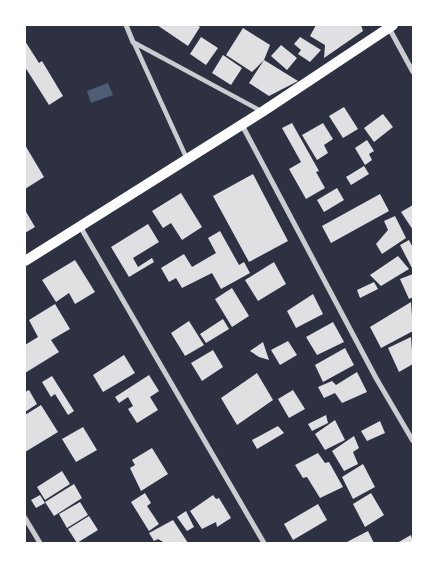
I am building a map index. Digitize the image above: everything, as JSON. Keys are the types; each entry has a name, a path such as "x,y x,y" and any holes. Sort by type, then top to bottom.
{"main road":[{"path":"25,261 81,228 262,112 391,26"}],"street":[{"path":"126,25 187,159"},
{"path":"391,26 413,72"},
{"path":"133,42 262,112"},
{"path":"242,124 376,378 413,441"},
{"path":"81,228 264,543"},
{"path":"25,518 40,543"}],"water":[{"path":"108,83 113,95 91,103 87,91"}],"building":[{"path":"157,25 197,25 200,27 188,46"},
{"path":"316,25 361,25 363,31 324,58 325,45 310,36"},
{"path":"243,28 270,45 264,60 252,72 226,55"},
{"path":"201,37 218,48 206,65 190,54"},
{"path":"300,37 321,50 310,62 298,54 301,50 294,44"},
{"path":"25,41 39,63 42,61 63,96 49,105 25,67"},
{"path":"281,45 297,58 287,70 271,56"},
{"path":"223,55 242,68 231,85 212,73"},
{"path":"264,60 298,81 269,96 249,83"},
{"path":"344,107 358,129 343,138 329,116"},
{"path":"383,114 393,127 374,142 364,128"},
{"path":"292,123 319,171 316,172 325,188 306,199 289,169 301,162 282,128"},
{"path":"323,123 333,139 324,145 328,153 317,160 302,135"},
{"path":"367,140 374,151 369,154 372,160 365,165 355,148"},
{"path":"25,145 44,177 25,189"},
{"path":"364,166 369,174 351,185 346,177"},
{"path":"253,174 288,241 249,262 213,196"},
{"path":"337,188 344,200 324,212 317,200"},
{"path":"181,193 202,227 182,240 171,223 163,228 152,211"},
{"path":"380,194 389,211 331,243 322,226"},
{"path":"413,205 413,230 401,212"},
{"path":"25,210 35,227 25,233"},
{"path":"395,216 406,238 382,254 376,244 388,230 384,221"},
{"path":"148,224 159,242 133,258 138,267 152,258 154,262 129,277 111,247"},
{"path":"220,231 239,265 244,262 250,273 221,289 212,273 182,288 176,278 169,282 161,268 184,254 192,267 216,253 208,238"},
{"path":"409,240 413,248 413,270 400,245"},
{"path":"398,256 409,269 381,286 370,275"},
{"path":"75,260 95,292 75,304 69,293 56,302 42,280"},
{"path":"274,262 286,284 258,301 245,280"},
{"path":"413,274 413,297 409,299 400,279"},
{"path":"374,282 378,289 360,298 357,290"},
{"path":"232,288 249,316 232,327 215,299"},
{"path":"313,294 323,314 296,328 287,311"},
{"path":"411,302 413,331 381,348 370,327"},
{"path":"55,304 70,329 51,340 59,352 25,373 25,345 38,337 29,320"},
{"path":"223,319 229,329 206,343 200,334"},
{"path":"189,321 204,345 185,356 171,333"},
{"path":"333,322 344,342 317,355 306,337"},
{"path":"411,337 413,364 399,372 388,348"},
{"path":"288,341 297,355 280,365 271,350"},
{"path":"263,342 269,360 259,357 250,351"},
{"path":"345,348 354,365 323,382 315,365"},
{"path":"213,350 223,367 202,381 191,363"},
{"path":"124,355 135,373 103,392 93,375"},
{"path":"357,372 367,392 342,403 335,393 324,398 318,387 332,381 336,385"},
{"path":"257,373 273,400 237,425 221,398"},
{"path":"149,375 159,391 150,397 158,410 137,423 128,409 133,406 128,397 119,403 115,397"},
{"path":"52,376 74,411 68,415 55,394 51,397 42,382"},
{"path":"29,390 37,404 25,412 25,392"},
{"path":"293,390 305,409 289,418 278,399"},
{"path":"41,405 58,432 25,452 25,415"},
{"path":"326,415 328,423 312,431 308,424"},
{"path":"335,420 345,440 325,450 315,434"},
{"path":"380,421 385,433 367,441 361,431"},
{"path":"278,426 284,433 257,449 252,440"},
{"path":"83,427 97,450 76,462 62,439"},
{"path":"354,436 359,448 353,452 358,464 344,471 332,451"},
{"path":"152,448 168,474 141,491 130,468 135,465 132,460"},
{"path":"318,453 325,463 329,462 343,487 320,498 307,477 303,478 295,465"},
{"path":"363,464 375,487 353,499 342,477"},
{"path":"62,471 70,484 45,500 37,487"},
{"path":"74,484 82,498 54,516 45,502"},
{"path":"145,493 151,503 147,506 159,524 149,531 131,502"},
{"path":"371,493 384,515 365,527 353,504"},
{"path":"40,495 45,503 36,508 31,500"},
{"path":"213,495 216,499 219,498 231,518 217,527 216,522 202,529 190,511"},
{"path":"80,502 88,515 67,528 59,514"},
{"path":"318,504 327,520 293,540 284,524"},
{"path":"186,511 194,527 187,531 177,517"},
{"path":"89,516 98,530 77,543 68,529"},
{"path":"173,520 188,543 165,543 158,539 154,541 149,533"},
{"path":"368,531 374,543 345,543"},
{"path":"411,535 413,543 397,543"}]}
